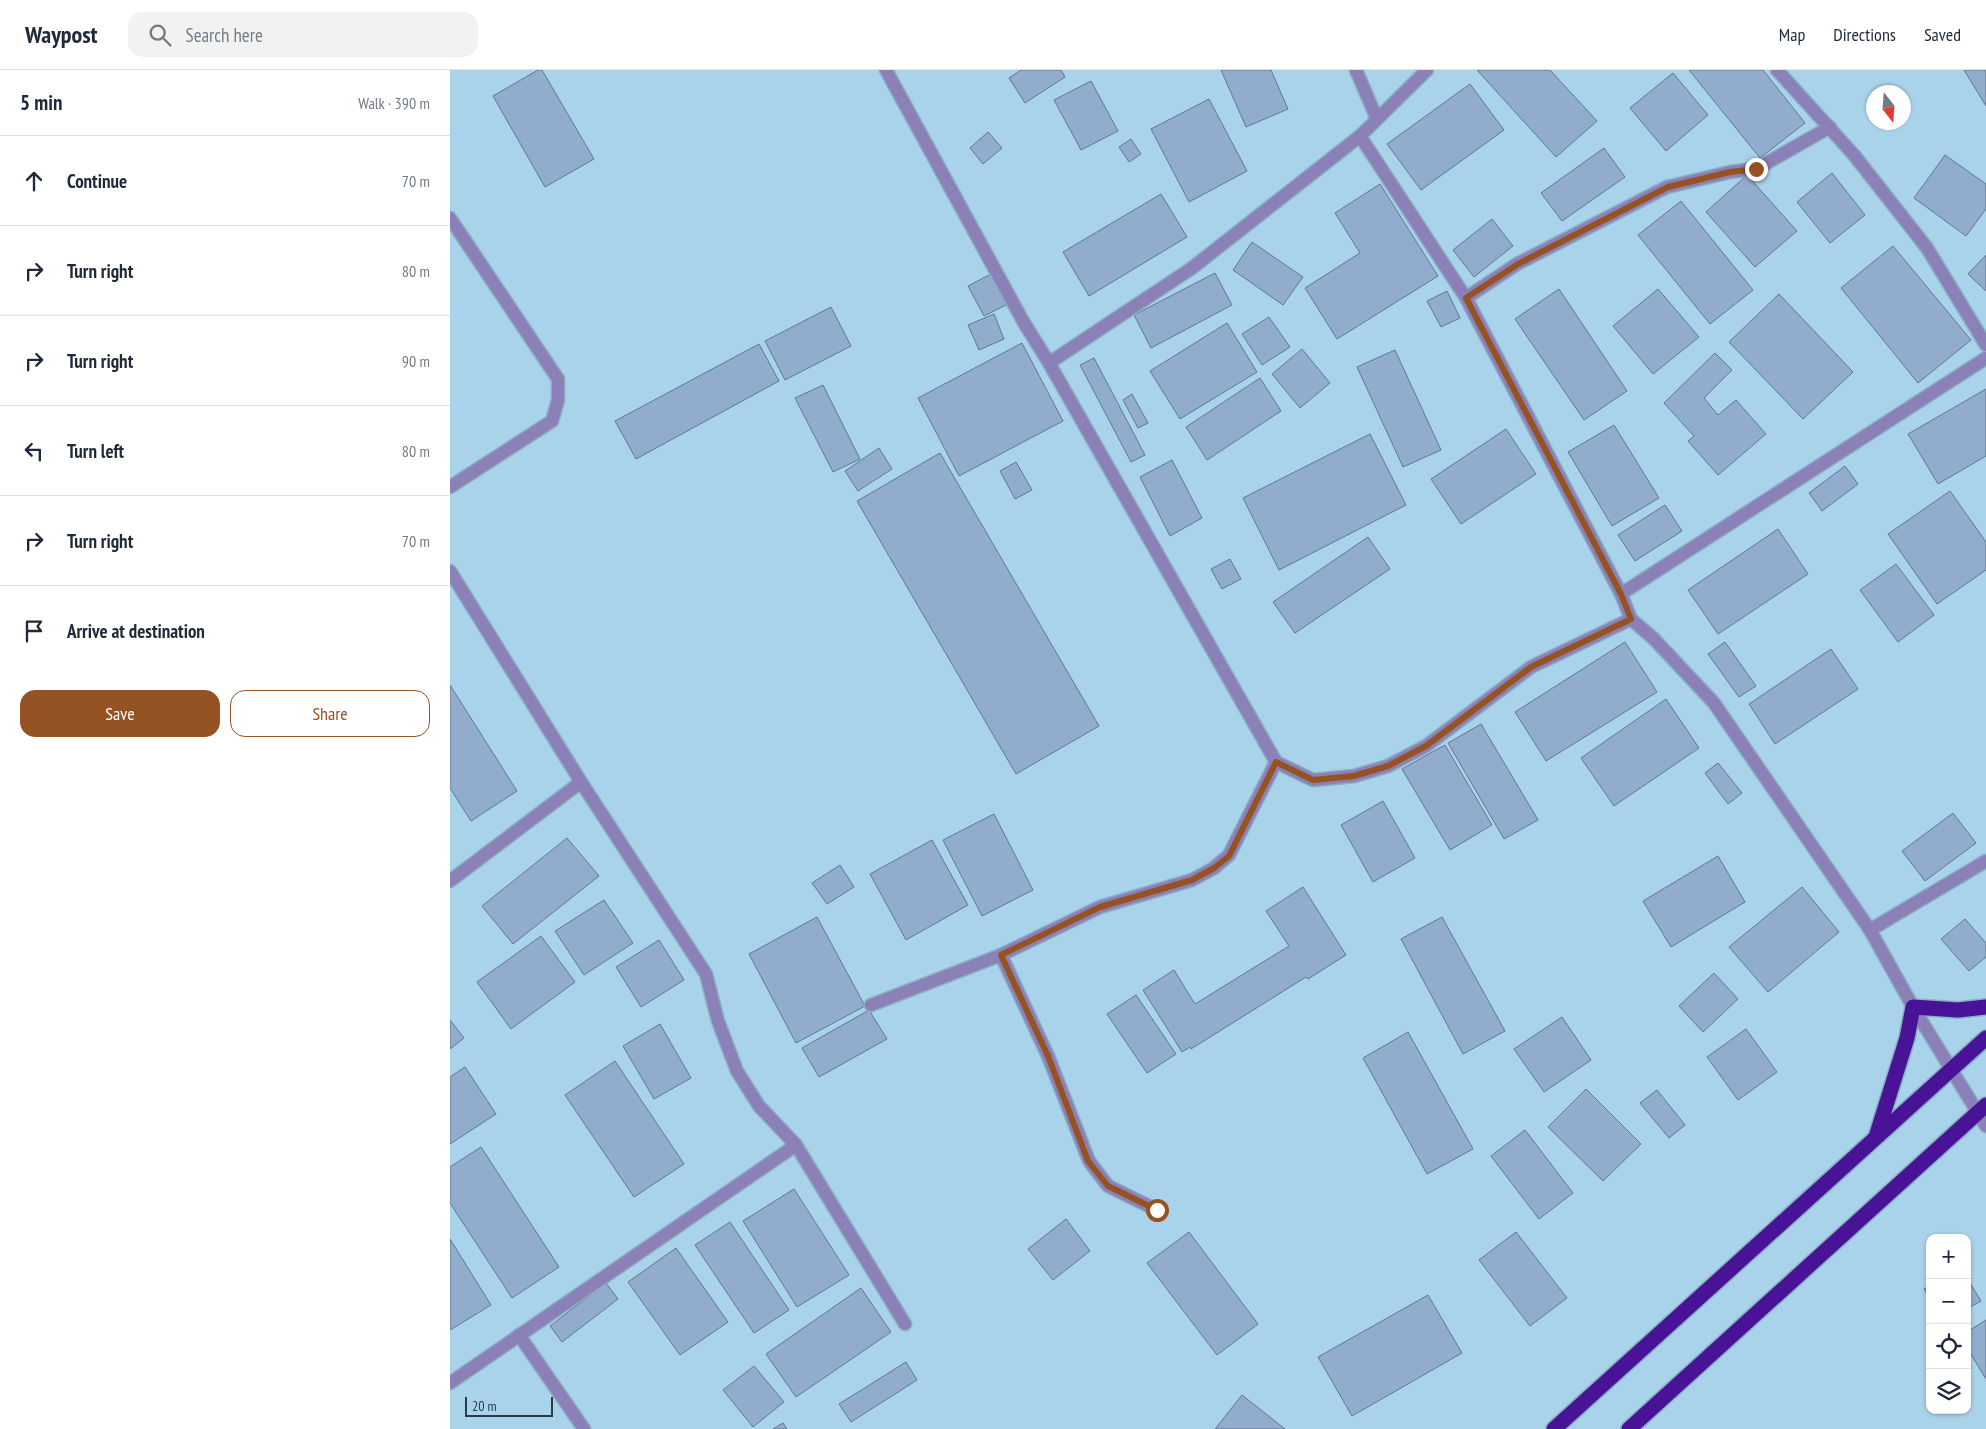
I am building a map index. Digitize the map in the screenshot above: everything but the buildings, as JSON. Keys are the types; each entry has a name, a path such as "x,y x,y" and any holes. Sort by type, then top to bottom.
{"highway":[{"path":"1876,1137 1907,1038 1913,1007 1958,1010 1986,1007"},
{"path":"1554,1429 1986,1038"},
{"path":"1629,1429 1982,1109"}],"street":[{"path":"886,70 1023,321 1049,363 1276,762 1313,780 1354,776 1388,766 1426,746 1531,667 1631,619"},
{"path":"1356,70 1377,119"},
{"path":"1049,363 1192,268 1360,136 1427,70"},
{"path":"1777,70 1854,155 1927,248 1986,344"},
{"path":"1466,298 1518,264 1668,187 1730,172 1756,169 1830,127"},
{"path":"1360,136 1466,298 1621,594 1631,619 1654,639 1714,703 1870,930 1913,1007 1952,1069 1982,1109 1986,1126"},
{"path":"450,218 558,379 558,400 552,421 450,487"},
{"path":"1621,594 1986,358"},
{"path":"450,572 581,782 706,974 718,1021 737,1071 758,1106 796,1145 905,1324"},
{"path":"871,1006 1001,955 1100,907 1192,880 1214,868 1229,856 1276,762"},
{"path":"450,881 581,782"},
{"path":"1870,930 1986,860"},
{"path":"1001,955 1048,1056 1088,1161 1108,1186 1157,1210"},
{"path":"450,1383 796,1145"},
{"path":"519,1335 584,1429"}],"route":[{"path":"1157,1210 1108,1186 1088,1161 1048,1056 1001,955 1100,907 1192,880 1214,868 1229,856 1276,762 1313,780 1354,776 1388,766 1426,746 1531,667 1631,619 1621,594 1466,298 1518,264 1668,187 1730,172 1756,169"}]}
